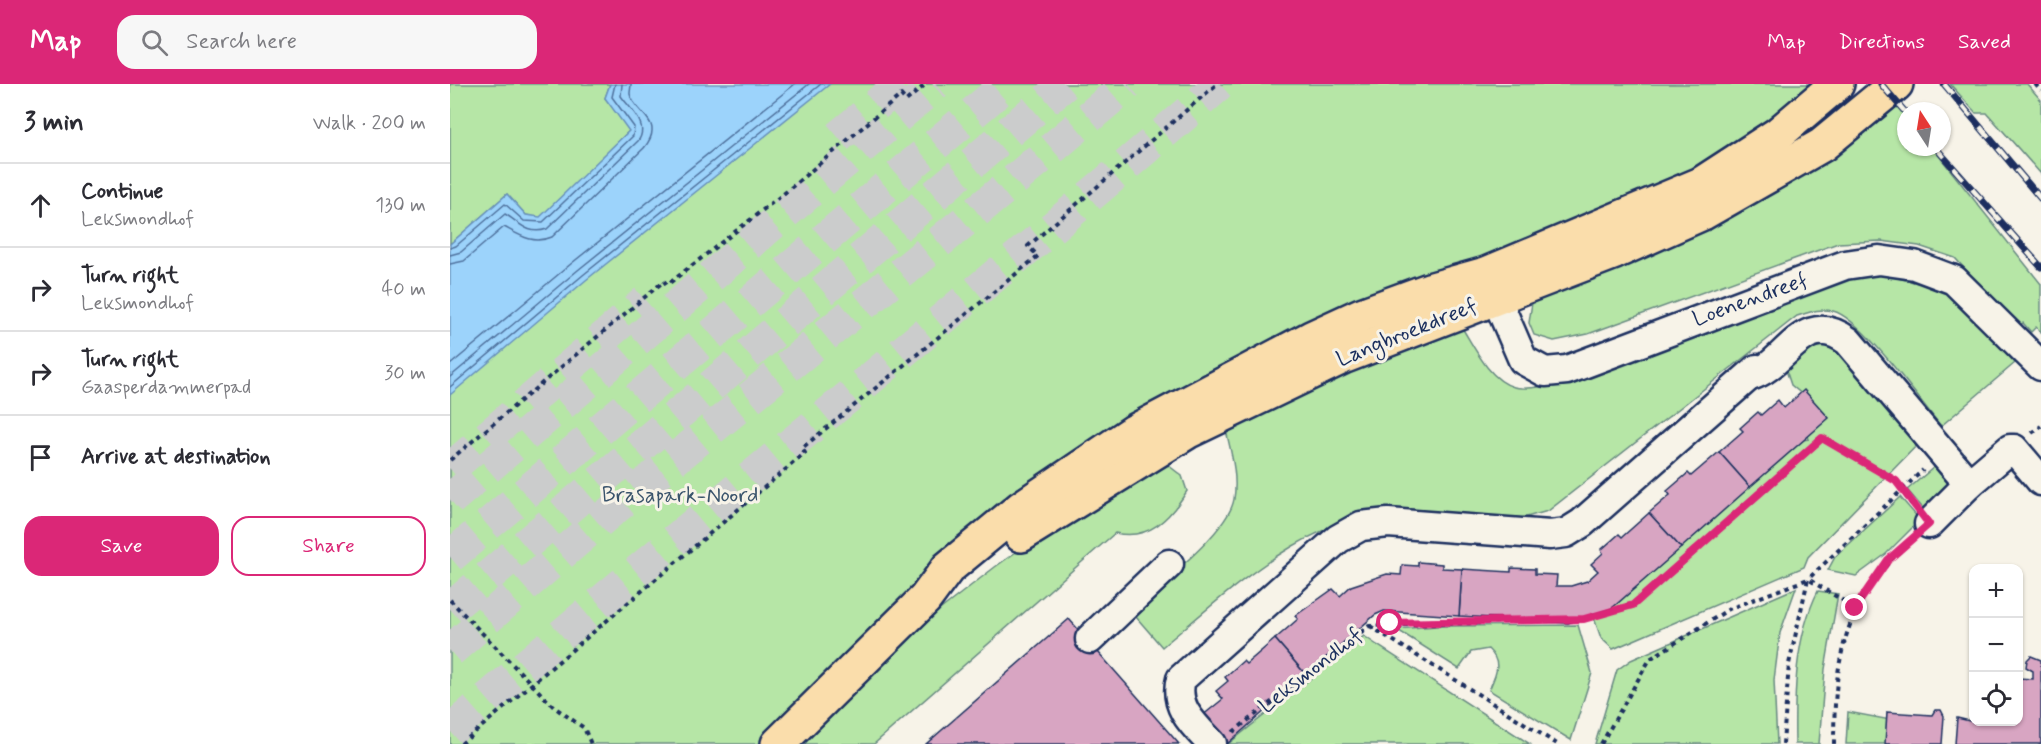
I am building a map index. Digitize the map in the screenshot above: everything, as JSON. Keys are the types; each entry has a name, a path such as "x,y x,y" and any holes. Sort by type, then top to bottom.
{"main road":[{"name":"Langbroekdreef","path":"778,744 925,599 959,582 1005,545 1182,421 1421,325 1491,286 1701,184 1778,134 1837,84"},
{"name":"Langbroekdreef","path":"1491,286 1615,252 1703,213 1822,145 1896,84"}],"street":[{"name":"Loenendreef","path":"1491,286 1523,360 1545,372 1567,370 1845,265 1879,260 1914,265 1954,280 2033,357"},
{"path":"1211,735 1186,714 1179,697 1179,688 1184,675 1338,538 1361,526 1388,523 1550,535 1566,533 1582,523 1753,373 1760,374 1798,339 1810,333 1821,330 1839,335 1848,341 1969,484"},
{"path":"1929,524 1969,484 2010,449 2014,449 2041,481"},
{"path":"1090,639 1169,564"}],"path":[{"path":"450,460 664,281 667,285 787,191 901,95 906,101 926,84"},
{"path":"461,744 805,453 802,448 1038,256 1028,246 1217,84"},
{"path":"2035,84 2041,91"},
{"name":"Leksmondhof","path":"1211,735 1369,626 1584,619 1633,605 1822,438 1896,481 1929,524"},
{"path":"1601,744 1650,659 1729,609 1808,579 1900,489 1943,453"},
{"path":"1834,744 1837,668 1855,608 1888,560 1929,524"},
{"path":"1808,579 1855,608"},
{"path":"1783,744 1789,664 1808,579"},
{"path":"450,600 554,707 584,728 591,744"},
{"path":"1369,626 1557,744"}],"green space":[{"path":"450,84 610,84 605,98 630,130 540,218 526,215 507,194 450,244"},
{"name":"Brasapark-Noord","path":"816,84 1818,84 1706,167 1237,363 840,663 759,744 450,744 450,388"},
{"path":"1950,84 2027,84 2041,100 2041,174 1987,113 1976,113"},
{"path":"1895,101 1897,104 1897,156 1939,156 2041,284 2041,332 2036,327 2031,332 2023,323 2017,327 1955,258 1919,246 1881,241 1838,243 1588,334 1554,341 1534,335 1529,323 1533,296"},
{"path":"1851,275 1885,275 1951,291 2015,363 1941,426 1890,362 1859,328 1833,311 1811,312 1797,316 1548,511 1513,520 1502,520 1413,510 1376,513 1341,523 1277,556 1247,577 1162,647 1130,610 1190,558 1219,527 1229,512 1234,499 1235,481 1226,430 1320,386 1461,326 1483,362 1497,377 1514,387 1539,387 1577,378 1678,344"},
{"path":"1820,344 1837,348 1922,440 1808,557 1804,567 1613,649 1601,638 1594,618 1628,591 1793,441 1809,439 1804,421 1816,406 1791,385 1785,367 1800,351"},
{"path":"1164,462 1182,476 1187,491 1166,518 1138,534 1115,533 874,744 799,744 937,612 995,567 1051,527"},
{"path":"1940,462 1959,476 1927,513 1907,490"},
{"path":"1900,497 1920,520 1886,554 1856,576 1828,570 1835,557"},
{"path":"1796,588 1780,633 1774,680 1777,744 1595,744 1617,670 1631,660"},
{"path":"1818,591 1838,594 1825,669 1819,744 1795,744 1796,685 1800,646 1810,609"},
{"path":"1578,625 1592,673 1571,740 1489,690 1496,674 1497,664 1488,649 1471,652 1459,669 1396,629 1437,626"},
{"path":"1364,636 1377,645 1530,744 1228,744"},
{"path":"1848,712 1896,721 1895,744 1846,744"}],"water":[{"path":"610,84 830,84 586,280 450,395 450,244 507,194 526,215 540,217 629,131 605,98"}],"building":[{"path":"1804,390 1829,418 1750,487 1719,452 1743,431 1740,428 1758,412 1761,415 1778,400 1784,408"},
{"path":"1719,452 1750,487 1681,548 1649,513 1670,495 1667,491 1688,473 1691,476"},
{"path":"1649,513 1681,548 1611,609 1568,623 1459,616 1462,569 1511,572 1511,568 1535,569 1535,574 1557,575 1556,586 1571,586 1587,581 1598,571 1591,564 1603,553 1601,550 1619,534 1622,537"},
{"path":"1418,562 1442,564 1442,568 1462,569 1459,616 1384,611 1375,615 1306,675 1275,639 1298,619 1295,616 1333,589 1340,596 1351,586 1387,574 1401,575 1402,565 1418,566"},
{"path":"1069,619 1179,744 926,744"},
{"path":"1275,639 1306,675 1227,744 1202,716 1223,699 1216,691 1228,681 1225,677 1243,661 1246,664"},
{"path":"2031,656 2041,660 2041,744 1955,744 1957,718 1969,721 1969,726 2023,726 2023,678 2033,679 2033,671 2026,667 2027,660"},
{"path":"1935,710 1941,710 1944,716 1942,744 1885,744 1887,712 1932,715"}],"tunnel":[{"path":"838,137 901,84"},
{"path":"450,500 936,84"},
{"path":"450,557 1007,84"},
{"path":"450,609 1065,84"},
{"path":"450,651 602,519 1010,184 1128,84"},
{"path":"450,731 545,649 1029,247 1220,84"},
{"path":"450,469 646,301"}],"railway":[{"path":"1881,84 1897,103"},
{"path":"1944,84 2041,199"},
{"path":"1943,156 2041,267"}],"route":[{"path":"1390,623 1584,619 1633,605 1822,438 1896,481 1929,524 1888,560 1870,582 1855,608"}]}
